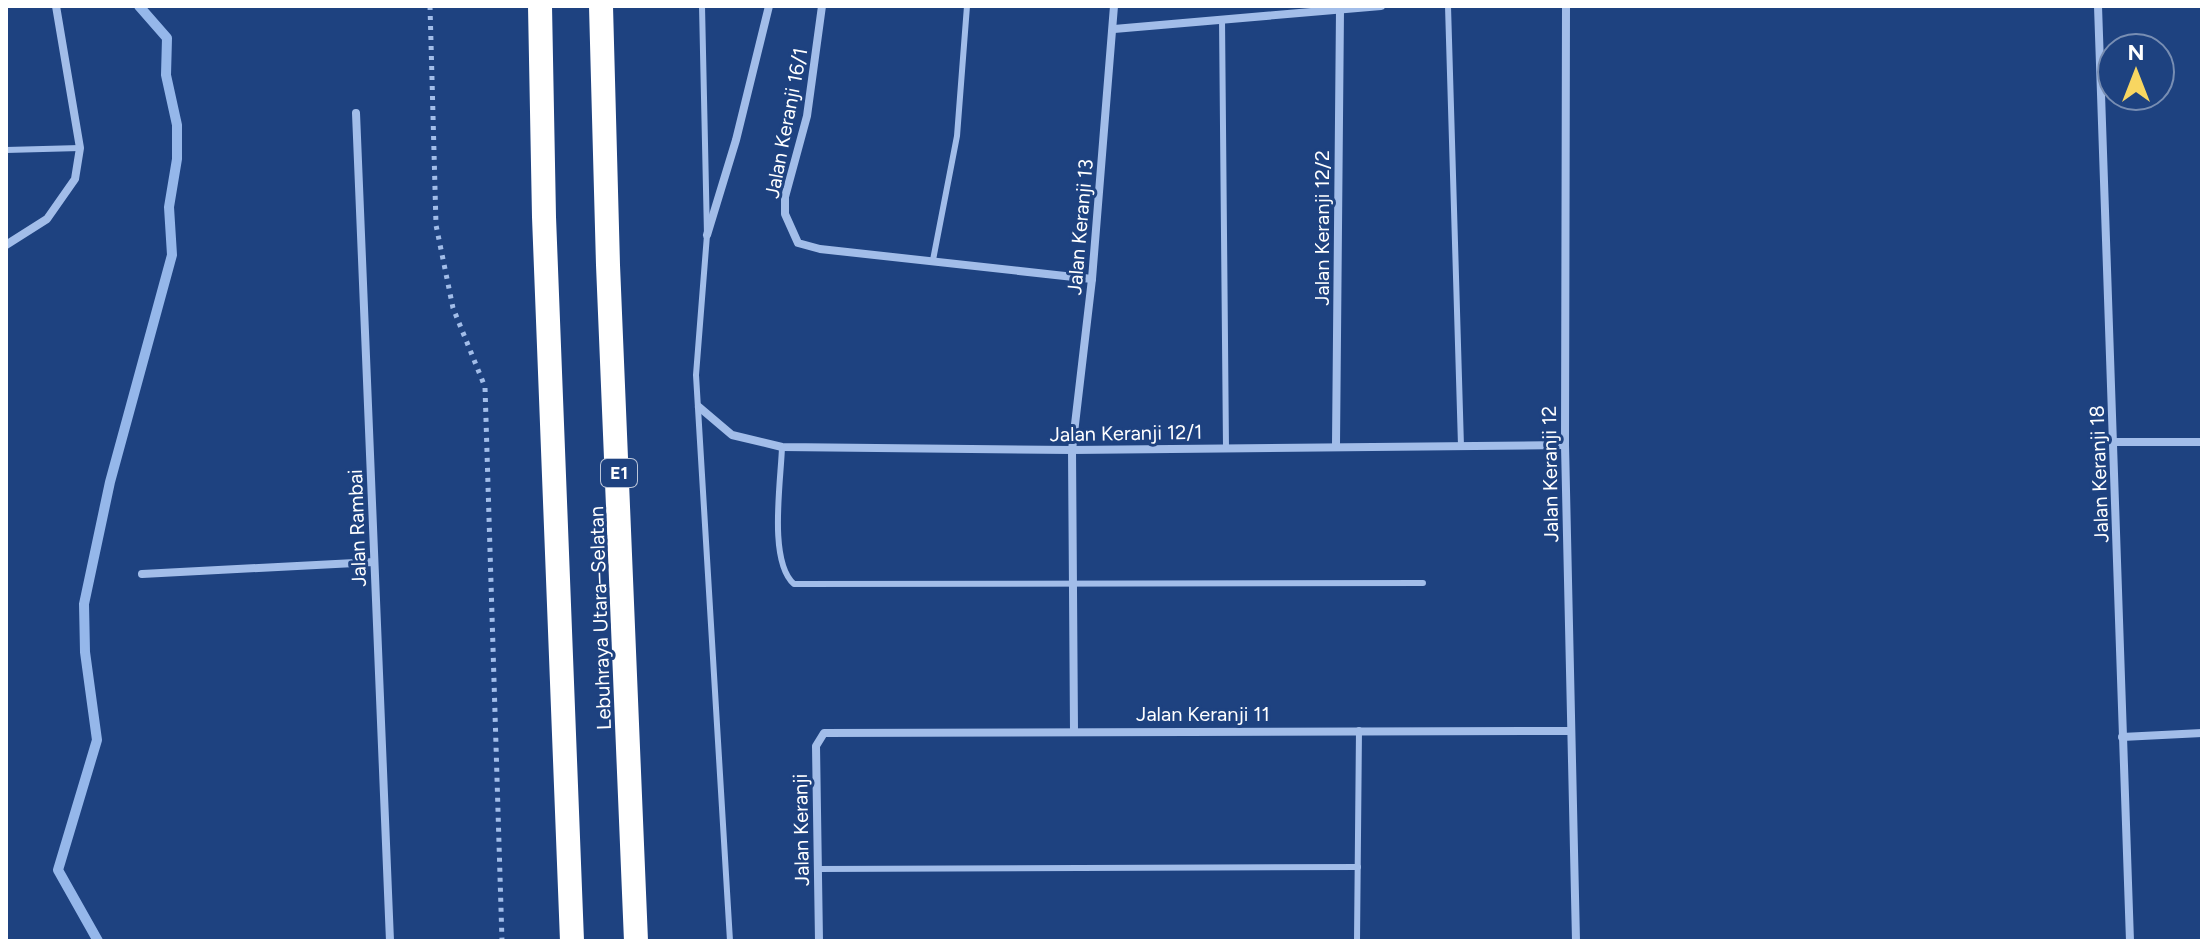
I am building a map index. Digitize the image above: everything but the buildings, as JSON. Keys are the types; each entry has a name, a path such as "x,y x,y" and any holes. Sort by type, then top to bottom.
{"highway":[{"name":"Lebuhraya Utara–Selatan","path":"540,6 544,217 572,941"},
{"name":"Lebuhraya Utara–Selatan","path":"601,6 608,265 636,941"}],"street":[{"path":"6,245 47,219 75,179 80,148 56,6"},
{"path":"707,235 736,140 769,6"},
{"name":"Jalan Keranji 16/1","path":"822,6 807,116 785,197 785,214 798,243 820,249 933,260"},
{"name":"Jalan Keranji 13","path":"1074,730 1072,450 1092,279 1114,6"},
{"path":"1114,29 1381,6"},
{"name":"Jalan Keranji 12","path":"1566,6 1565,445 1576,941"},
{"name":"Jalan Keranji 18","path":"2098,6 2130,941"},
{"name":"Jalan Keranji 12/2","path":"1336,445 1340,10"},
{"name":"Jalan Rambai","path":"356,113 390,941"},
{"path":"933,260 1092,279"},
{"name":"Jalan Keranji 12/1","path":"699,407 732,435 782,447 1072,450 1565,445"},
{"path":"2115,442 2202,442"},
{"path":"142,574 374,562"},
{"name":"Jalan Keranji 11","path":"835,732 1570,731"},
{"name":"Jalan Keranji","path":"819,941 816,746 824,733 835,732"},
{"path":"2122,737 2202,733"}],"lane":[{"path":"702,6 707,235 698,323 699,407 730,941"},
{"path":"933,260 957,136 967,6"},
{"path":"1448,6 1461,446"},
{"path":"1222,19 1226,448"},
{"path":"6,150 80,148"},
{"path":"782,447 779,547 785,577 794,584 1423,583"},
{"path":"1357,941 1359,730"},
{"path":"817,869 1358,867"}],"path":[{"path":"430,6 436,225 453,308 485,387 502,941"}],"waterway":[{"path":"98,941 58,870 97,740 85,652 84,604 110,482 172,255 169,207 177,159 177,125 166,75 167,38 139,6"}]}
